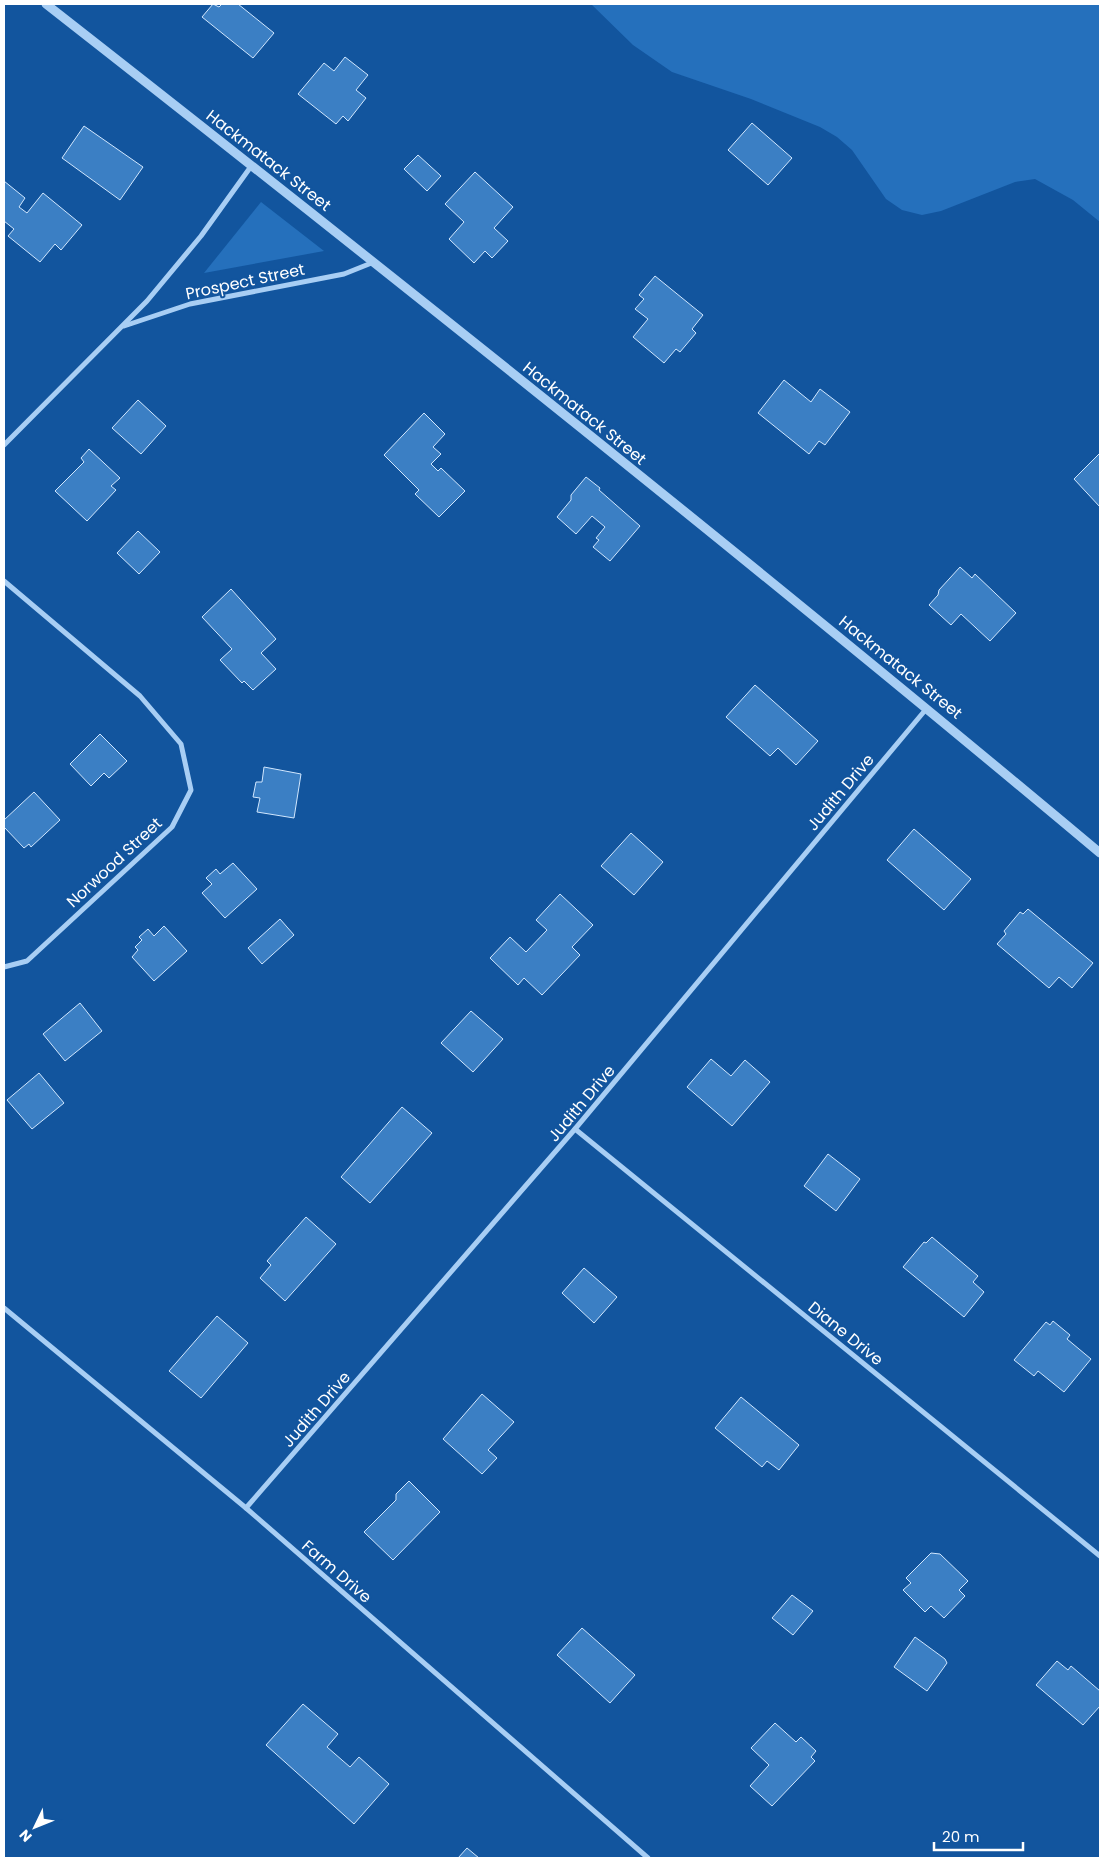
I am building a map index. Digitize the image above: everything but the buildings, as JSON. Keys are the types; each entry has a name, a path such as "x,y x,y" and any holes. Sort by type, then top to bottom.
{"street":[{"name":"Hackmatack Street","path":"46,4 374,262 927,708 1100,853"},
{"name":"Prospect Street","path":"4,444 147,301 201,236 252,165"},
{"name":"Prospect Street","path":"121,327 190,304 344,274 374,262"},
{"name":"Norwood Street","path":"4,581 140,696 180,744 191,790 172,827 27,961 4,967"},
{"name":"Judith Drive","path":"246,1508 575,1129 927,708"},
{"name":"Diane Drive","path":"575,1129 1100,1556"},
{"name":"Farm Drive","path":"4,1308 246,1508 648,1858"}],"shaded area":[{"path":"591,4 1100,4 1100,222 1073,200 1035,179 1015,182 941,211 922,215 902,210 886,199 852,150 837,137 820,127 751,99 672,72 633,45"},
{"path":"261,202 324,251 204,273"}]}
